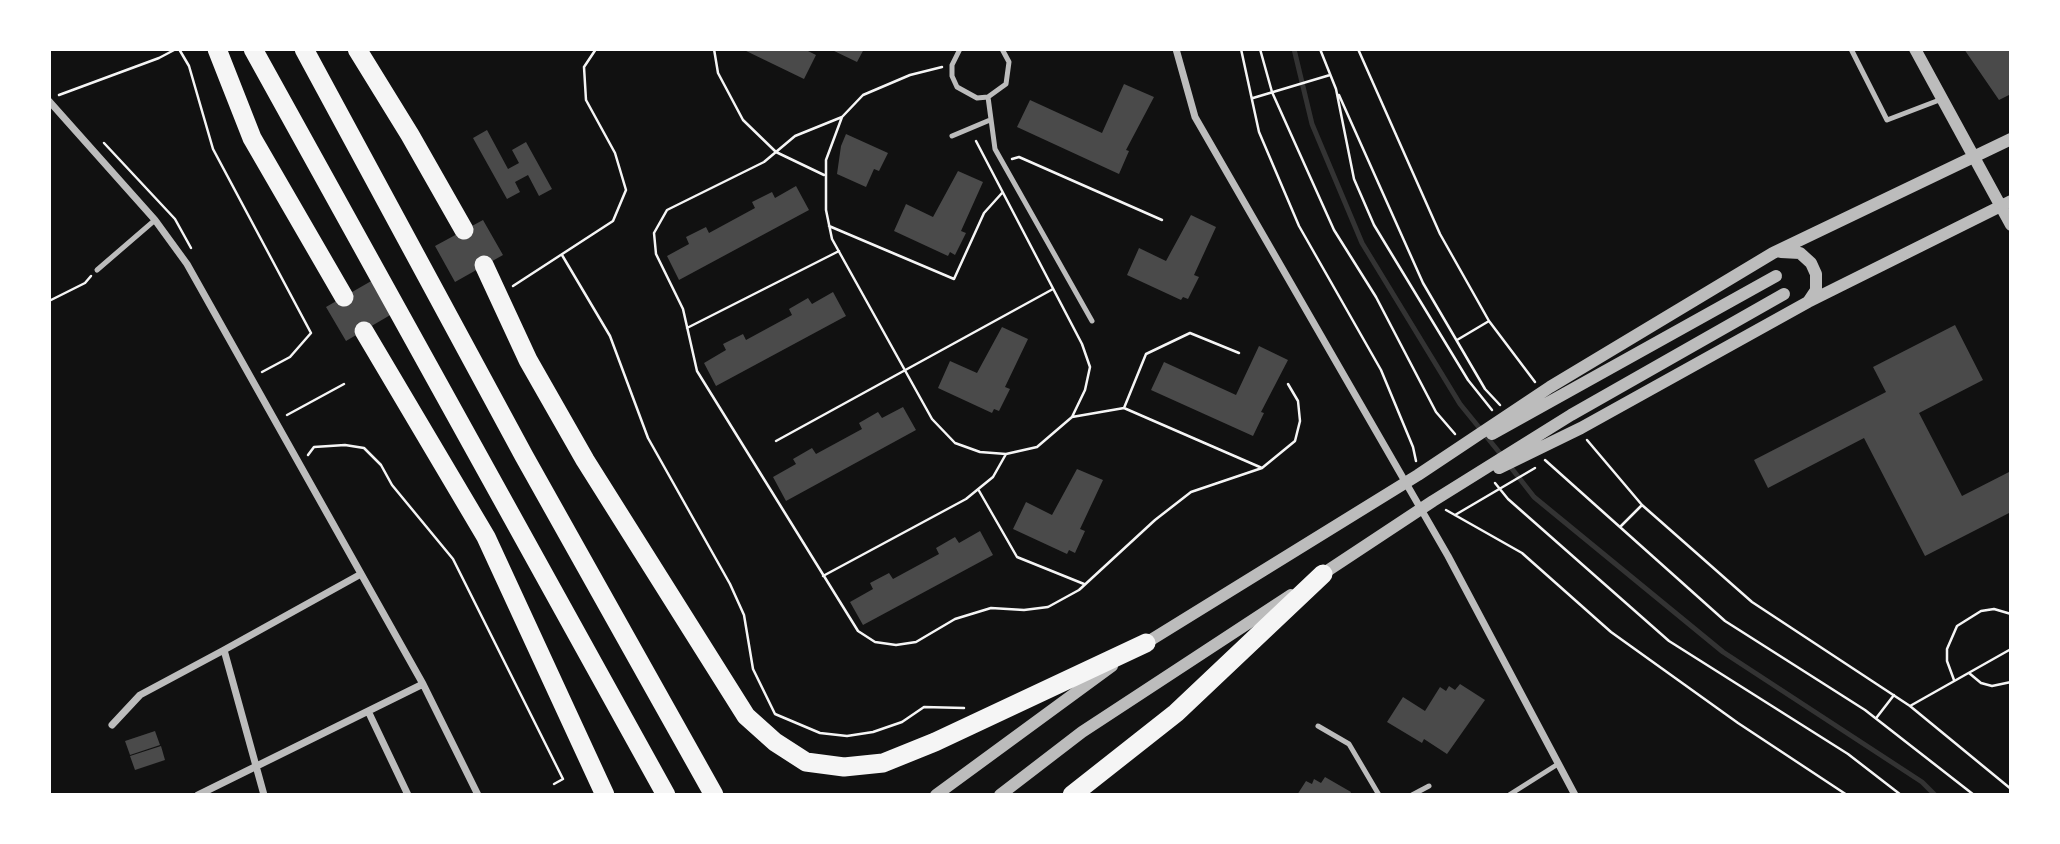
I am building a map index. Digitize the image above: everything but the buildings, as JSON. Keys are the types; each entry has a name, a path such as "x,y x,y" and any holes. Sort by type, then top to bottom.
{"highway":[{"path":"217,49 252,138 344,296"},
{"path":"253,49 666,795"},
{"path":"304,49 524,456 714,795"},
{"path":"357,49 411,135 464,230"},
{"path":"484,265 528,360 579,449 746,716 775,742 806,762 844,767 883,763 935,742 1146,643"},
{"path":"364,331 486,537 606,795"},
{"path":"1072,795 1176,713 1323,574"}],"street":[{"path":"1176,49 1195,117 1448,556 1575,795"},
{"path":"1915,49 1973,155 2006,204 2011,225"},
{"path":"49,101 52,111 155,220 187,264 423,684 478,795"},
{"path":"936,795 990,753 1146,643 1418,475 1545,390 1773,253 2011,139"},
{"path":"1433,500 1581,428 1808,302 2006,204"},
{"path":"1773,253 1788,250 1800,253 1811,263 1816,274 1816,290 1808,302"},
{"path":"1418,475 1776,276"},
{"path":"1000,795 1103,718 1433,500 1570,415 1784,293"},
{"path":"112,724 140,695 361,574"},
{"path":"224,650 264,795"},
{"path":"198,795 369,713 423,684"},
{"path":"369,713 408,795"}],"lane":[{"path":"960,49 952,65 957,87 977,98 988,97 1006,84 1010,73 1003,50 1012,49"},
{"path":"1851,49 1887,120 1942,99"},
{"path":"988,97 995,149 1092,321"},
{"path":"951,136 990,120"},
{"path":"97,270 155,220"},
{"path":"1318,726 1349,744 1378,795"},
{"path":"1509,795 1558,764"},
{"path":"1412,795 1429,786"}],"path":[{"path":"64,103 57,96 178,49 189,66 213,149 311,333 290,358 260,373 266,384"},
{"path":"510,287 613,221 626,190 615,153 586,100 584,67 596,49"},
{"path":"713,49 718,73 743,120 776,152 824,175"},
{"path":"1241,49 1259,132 1299,226 1381,370 1413,447 1418,475"},
{"path":"1259,49 1272,92 1334,230 1376,296 1436,412 1460,441"},
{"path":"1320,49 1423,283 1485,389 1503,409"},
{"path":"1359,49 1440,234 1489,321 1545,390"},
{"path":"952,65 910,75 863,95 842,117 831,138 824,175 829,226 839,251 932,419 955,443 980,452 1006,454 1037,447 1072,417 1085,390 1090,367 1082,344 976,141"},
{"path":"1252,99 1330,75"},
{"path":"1336,89 1354,179 1374,225 1468,380 1492,410"},
{"path":"842,117 795,136 764,162 667,210 654,233 656,254 673,283 697,371 858,631 875,642 895,645 916,642 955,620 991,608 1024,610 1048,607 1086,585 1155,520 1191,492 1262,468 1295,442 1300,421 1298,401 1288,384"},
{"path":"99,137 175,219 194,253"},
{"path":"1002,162 1019,157 1162,220"},
{"path":"829,226 954,279 984,212 1003,192"},
{"path":"687,328 839,251"},
{"path":"562,255 610,336 648,438 730,584 744,615 753,669 775,714 820,733 847,736 873,732 902,722 924,707 964,708"},
{"path":"49,301 85,283 97,270"},
{"path":"776,441 1053,289"},
{"path":"1457,340 1489,321"},
{"path":"1124,408 1146,354 1190,333 1239,353"},
{"path":"275,422 344,384"},
{"path":"1072,417 1124,408 1262,468"},
{"path":"1581,428 1590,446 1642,505 1752,602 1910,706 2011,789"},
{"path":"302,448 307,459 308,452 314,447 345,445 364,448 381,465 392,485 453,559 563,779 554,784"},
{"path":"1539,452 1725,621 1876,718 1974,795"},
{"path":"823,576 978,489 993,477 1006,454"},
{"path":"1455,515 1549,460"},
{"path":"1492,480 1508,499 1669,640 1848,754 1900,795"},
{"path":"978,489 1017,557 1086,585"},
{"path":"1433,500 1522,552 1611,632 1738,723 1847,795"},
{"path":"1620,527 1642,505"},
{"path":"1954,680 1947,661 1947,649 1957,626 1981,611 1994,609 2011,614"},
{"path":"1910,706 2011,649"},
{"path":"1969,673 1982,683 1992,685 2011,682"},
{"path":"1876,718 1894,695"}],"waterway":[{"path":"1294,49 1312,124 1362,243 1460,404 1503,457"},
{"path":"1509,465 1534,497 1723,652 1922,782 1935,795"}]}
